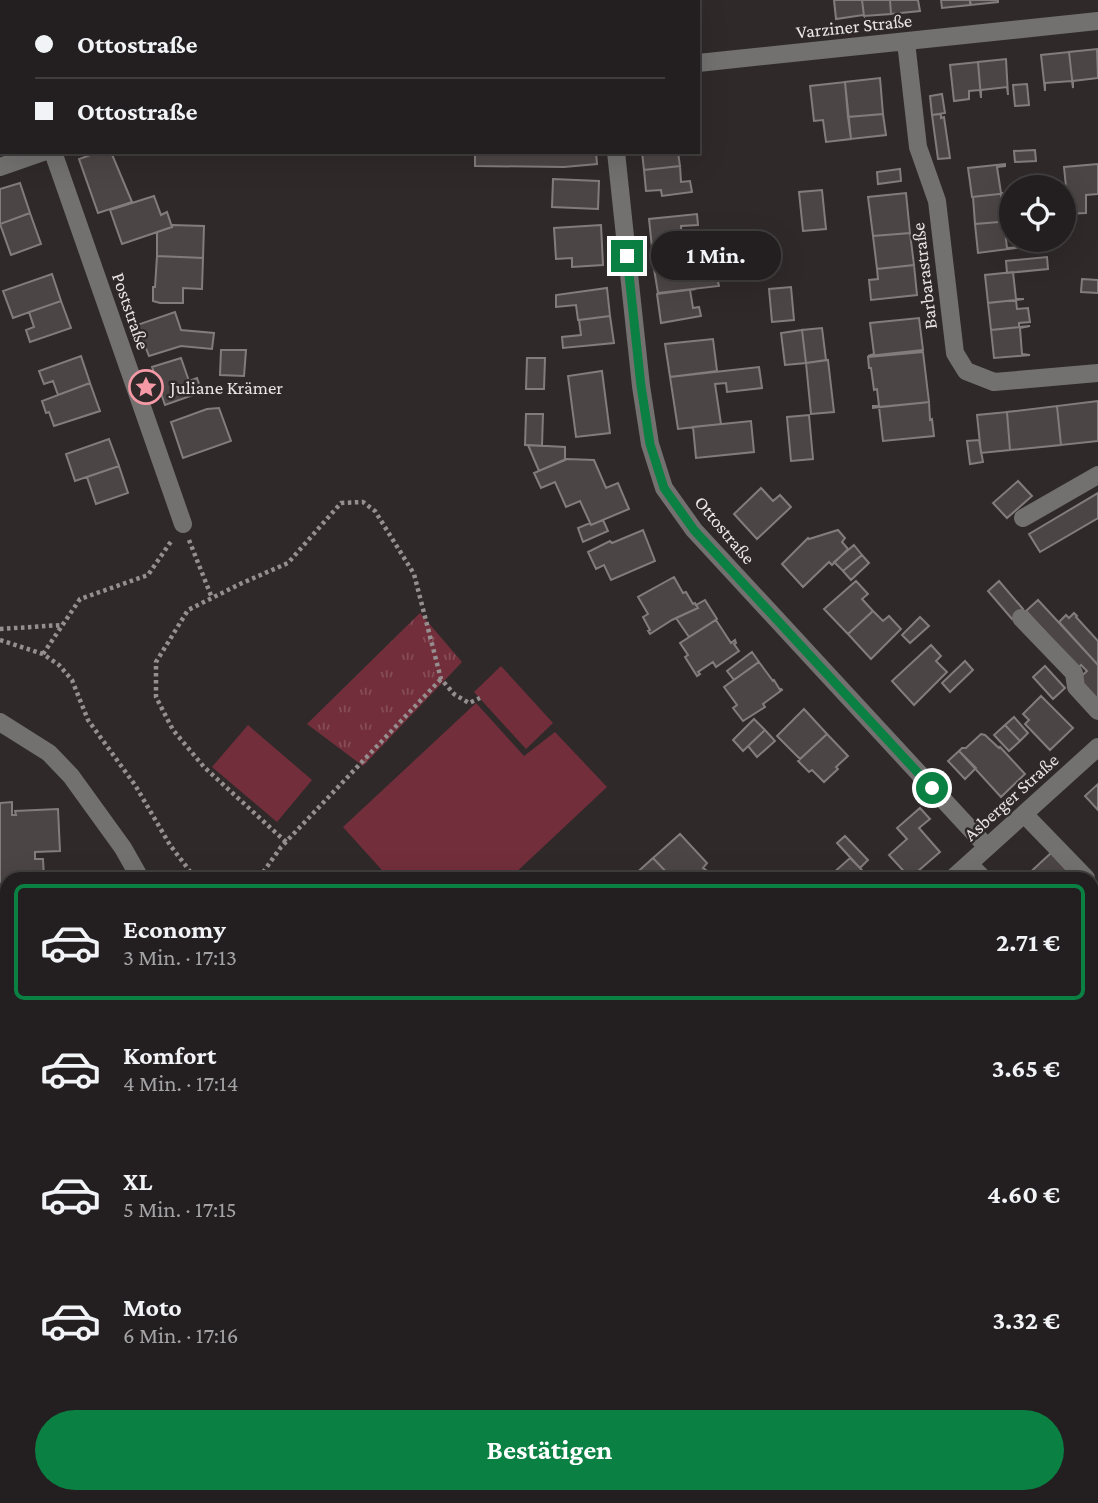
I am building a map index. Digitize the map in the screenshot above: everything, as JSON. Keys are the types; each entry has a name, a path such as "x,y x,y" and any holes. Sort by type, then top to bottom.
{"street":[{"name":"Varziner Straße","path":"700,63 1098,21"},
{"name":"Barbarastraße","path":"906,41 918,147 937,201 955,353 966,370 994,382 1098,373"},
{"path":"0,167 37,154"},
{"name":"Poststraße","path":"54,154 183,524"},
{"name":"Ottostraße","path":"616,154 643,398 650,444 664,488 694,530 987,847"},
{"path":"1023,518 1098,475"},
{"path":"1021,618 1074,673 1076,687 1098,711"},
{"path":"0,722 50,753 71,776 123,848 137,872"},
{"name":"Asberger Straße","path":"960,872 1098,747"},
{"path":"1024,814 1080,872"},
{"path":"969,864 977,872"}],"path":[{"path":"286,842 204,767 173,730 156,697 156,662 188,611 288,563 341,503 363,502 375,511 414,574 442,679 454,694 469,703 480,698"},
{"path":"183,524 212,598"},
{"path":"43,654 80,599 148,575 183,524"},
{"path":"0,629 63,625"},
{"path":"0,640 43,654 59,665 72,680 88,720 135,785 170,845 190,872"},
{"path":"264,872 286,842 442,679"}],"green space":[{"path":"420,613 462,662 363,766 307,724"},
{"path":"501,666 553,723 526,749 474,692"},
{"path":"476,703 524,756 555,732 607,787 516,872 384,872 343,827"},
{"path":"248,725 312,780 277,822 212,767"}],"building":[{"path":"834,0 862,0 864,16 836,19"},
{"path":"862,0 890,0 891,14 864,16"},
{"path":"890,0 918,0 920,11 891,14"},
{"path":"941,0 970,0 970,5 942,8"},
{"path":"970,0 998,0 998,2 971,5"},
{"path":"1097,49 1098,78 1073,81 1073,88 1069,52"},
{"path":"1069,52 1073,88 1072,81 1045,83 1045,91 1041,55"},
{"path":"1006,59 1008,95 1007,87 981,90 981,98 978,62"},
{"path":"978,62 981,98 980,90 969,91 969,99 954,101 950,65"},
{"path":"880,78 883,114 848,117 845,82"},
{"path":"845,82 851,139 826,142 823,120 814,121 810,86"},
{"path":"1027,84 1029,105 1015,106 1013,85"},
{"path":"942,94 945,113 932,115 930,96"},
{"path":"883,114 886,135 851,139 848,117"},
{"path":"941,114 941,118 944,117 950,158 938,159 932,115"},
{"path":"1035,150 1036,161 1015,162 1014,151"},
{"path":"93,154 112,154 132,202 98,213 79,159"},
{"path":"475,154 596,154 597,164 564,167 475,166"},
{"path":"642,154 678,154 680,166 644,170"},
{"path":"1005,164 997,167 999,194 972,197 968,168"},
{"path":"1098,164 1098,194 1086,195 1086,213 1076,213 1076,175 1065,175 1064,167"},
{"path":"680,166 681,182 690,181 692,192 662,196 661,190 646,191 644,170"},
{"path":"900,169 901,181 878,184 877,172"},
{"path":"553,179 599,181 598,209 552,207"},
{"path":"20,183 30,213 0,224 0,189"},
{"path":"822,190 826,229 803,231 799,192"},
{"path":"906,193 910,233 873,236 868,197"},
{"path":"999,194 999,222 975,224 972,197"},
{"path":"154,196 161,215 167,212 172,227 122,244 110,210"},
{"path":"30,213 41,244 11,255 0,224"},
{"path":"697,214 698,225 681,226 682,245 652,248 649,219"},
{"path":"999,222 999,250 978,253 975,224"},
{"path":"172,225 204,226 203,258 157,256 157,232"},
{"path":"601,225 603,265 572,267 572,258 556,259 554,228"},
{"path":"910,233 914,265 877,269 873,236"},
{"path":"157,256 203,258 202,289 183,288 183,303 153,301"},
{"path":"1047,257 1048,269 1007,273 1006,261"},
{"path":"708,264 710,278 717,277 719,286 658,293 654,269"},
{"path":"914,265 917,295 871,300 869,280 878,279 877,269"},
{"path":"1013,272 1016,299 1024,299 988,303 985,275"},
{"path":"52,274 61,301 13,318 3,291"},
{"path":"1082,279 1098,280 1098,293 1081,292"},
{"path":"791,287 794,320 772,322 769,289"},
{"path":"607,288 610,316 578,320 576,305 556,307 556,295"},
{"path":"696,289 690,290 693,308 699,307 701,316 661,323 657,294"},
{"path":"1024,299 1016,300 1017,309 1028,308 1030,322 1019,323 1019,327 1030,326 991,330 988,303"},
{"path":"61,301 71,328 30,342 26,330 34,327 29,312"},
{"path":"175,312 181,330 214,333 212,349 181,346 149,356 137,325"},
{"path":"610,316 614,343 563,348 562,337 581,335 579,320"},
{"path":"919,318 923,350 868,356 874,354 870,323"},
{"path":"1030,326 1020,328 1022,354 1030,355 994,358 991,330"},
{"path":"822,328 826,360 806,363 802,330"},
{"path":"802,330 806,363 785,365 781,333"},
{"path":"713,339 717,371 670,377 665,344"},
{"path":"221,350 246,350 244,376 220,375"},
{"path":"923,352 929,402 873,408 879,406 868,357"},
{"path":"81,356 90,383 58,395 53,381 44,384 39,371"},
{"path":"181,358 189,381 197,378 202,392 165,405 152,367"},
{"path":"527,358 545,358 544,389 526,389"},
{"path":"828,360 834,412 811,414 806,363"},
{"path":"759,367 762,388 727,392 726,383 715,384 721,424 678,429 670,377"},
{"path":"602,371 610,433 576,437 568,376"},
{"path":"90,383 100,411 54,426 42,401"},
{"path":"1098,401 1098,441 1061,445 1057,406"},
{"path":"929,402 934,436 883,441 879,407"},
{"path":"1057,406 1061,445 1010,450 1007,412"},
{"path":"219,408 231,441 183,458 171,422 207,409"},
{"path":"1007,412 1010,450 981,453 977,415"},
{"path":"526,414 543,414 542,446 525,445"},
{"path":"809,415 813,459 791,461 787,417"},
{"path":"751,421 754,452 696,458 693,427"},
{"path":"109,439 119,466 75,481 66,454"},
{"path":"979,440 983,462 970,464 967,441"},
{"path":"528,445 565,447 565,460 539,471"},
{"path":"566,459 594,460 606,488 618,483 629,509 591,525 580,501 566,507 555,482 541,488 534,473"},
{"path":"119,466 128,493 96,504 87,477"},
{"path":"1018,481 1032,496 1007,518 993,503"},
{"path":"761,488 773,501 780,495 791,507 757,539 734,514"},
{"path":"1098,493 1098,518 1040,552 1029,534"},
{"path":"603,520 608,531 583,542 578,528"},
{"path":"643,530 655,561 611,580 604,565 596,569 588,552"},
{"path":"838,530 845,538 842,542 848,549 832,565 829,562 803,587 782,564 808,538"},
{"path":"854,545 862,555 843,571 834,562"},
{"path":"862,555 869,563 851,580 843,571"},
{"path":"674,577 683,593 686,592 698,608 650,634 643,617 648,614 638,597"},
{"path":"856,581 868,594 862,599 873,611 848,634 824,609"},
{"path":"999,581 1023,609 1012,619 988,591"},
{"path":"705,600 717,619 689,637 676,618 698,608 696,605"},
{"path":"1038,600 1098,665 1098,701 1078,679 1087,671 1081,665 1078,668 1026,611"},
{"path":"873,611 883,621 889,616 901,629 871,659 848,634"},
{"path":"1074,613 1098,641 1098,665 1059,622 1066,615 1069,618"},
{"path":"920,617 929,626 910,643 902,635"},
{"path":"716,620 731,643 735,640 734,644 739,651 716,667 713,662 698,672 700,674 697,676 680,643"},
{"path":"931,645 941,656 936,661 947,672 914,705 892,681"},
{"path":"752,652 759,662 734,680 727,671"},
{"path":"965,661 973,670 950,692 942,683"},
{"path":"759,662 782,690 763,704 765,707 743,721 733,708 737,705 724,687"},
{"path":"1045,666 1065,688 1053,699 1033,677"},
{"path":"1041,696 1073,728 1050,750 1025,724 1029,720 1023,714"},
{"path":"804,709 827,734 800,759 777,736"},
{"path":"1014,717 1028,733 1020,741 1005,725"},
{"path":"754,719 765,730 743,751 733,740"},
{"path":"1005,725 1020,741 1009,751 994,735"},
{"path":"765,730 775,741 757,757 748,746"},
{"path":"827,734 848,756 824,782 798,761"},
{"path":"981,734 1000,747 1025,774 1001,797 959,751"},
{"path":"959,751 976,768 965,779 948,761"},
{"path":"1098,784 1098,810 1085,796"},
{"path":"12,802 12,815 16,815 15,811 58,809 60,851 35,852 35,859 43,859 44,872 0,872 0,803"},
{"path":"920,808 930,819 919,828 940,852 917,872 905,872 889,855 907,839 897,828"},
{"path":"680,834 707,863 703,868 706,870 666,872 653,858"},
{"path":"845,836 868,860 860,868 837,843"},
{"path":"1051,853 1068,872 1030,872"},
{"path":"653,858 666,872 638,872"},
{"path":"850,858 863,872 834,872"}],"place":[{"name":"Juliane Krämer","path":"146,387"}],"route":[{"path":"627,256 650,444 664,488 694,530 932,788"}]}
